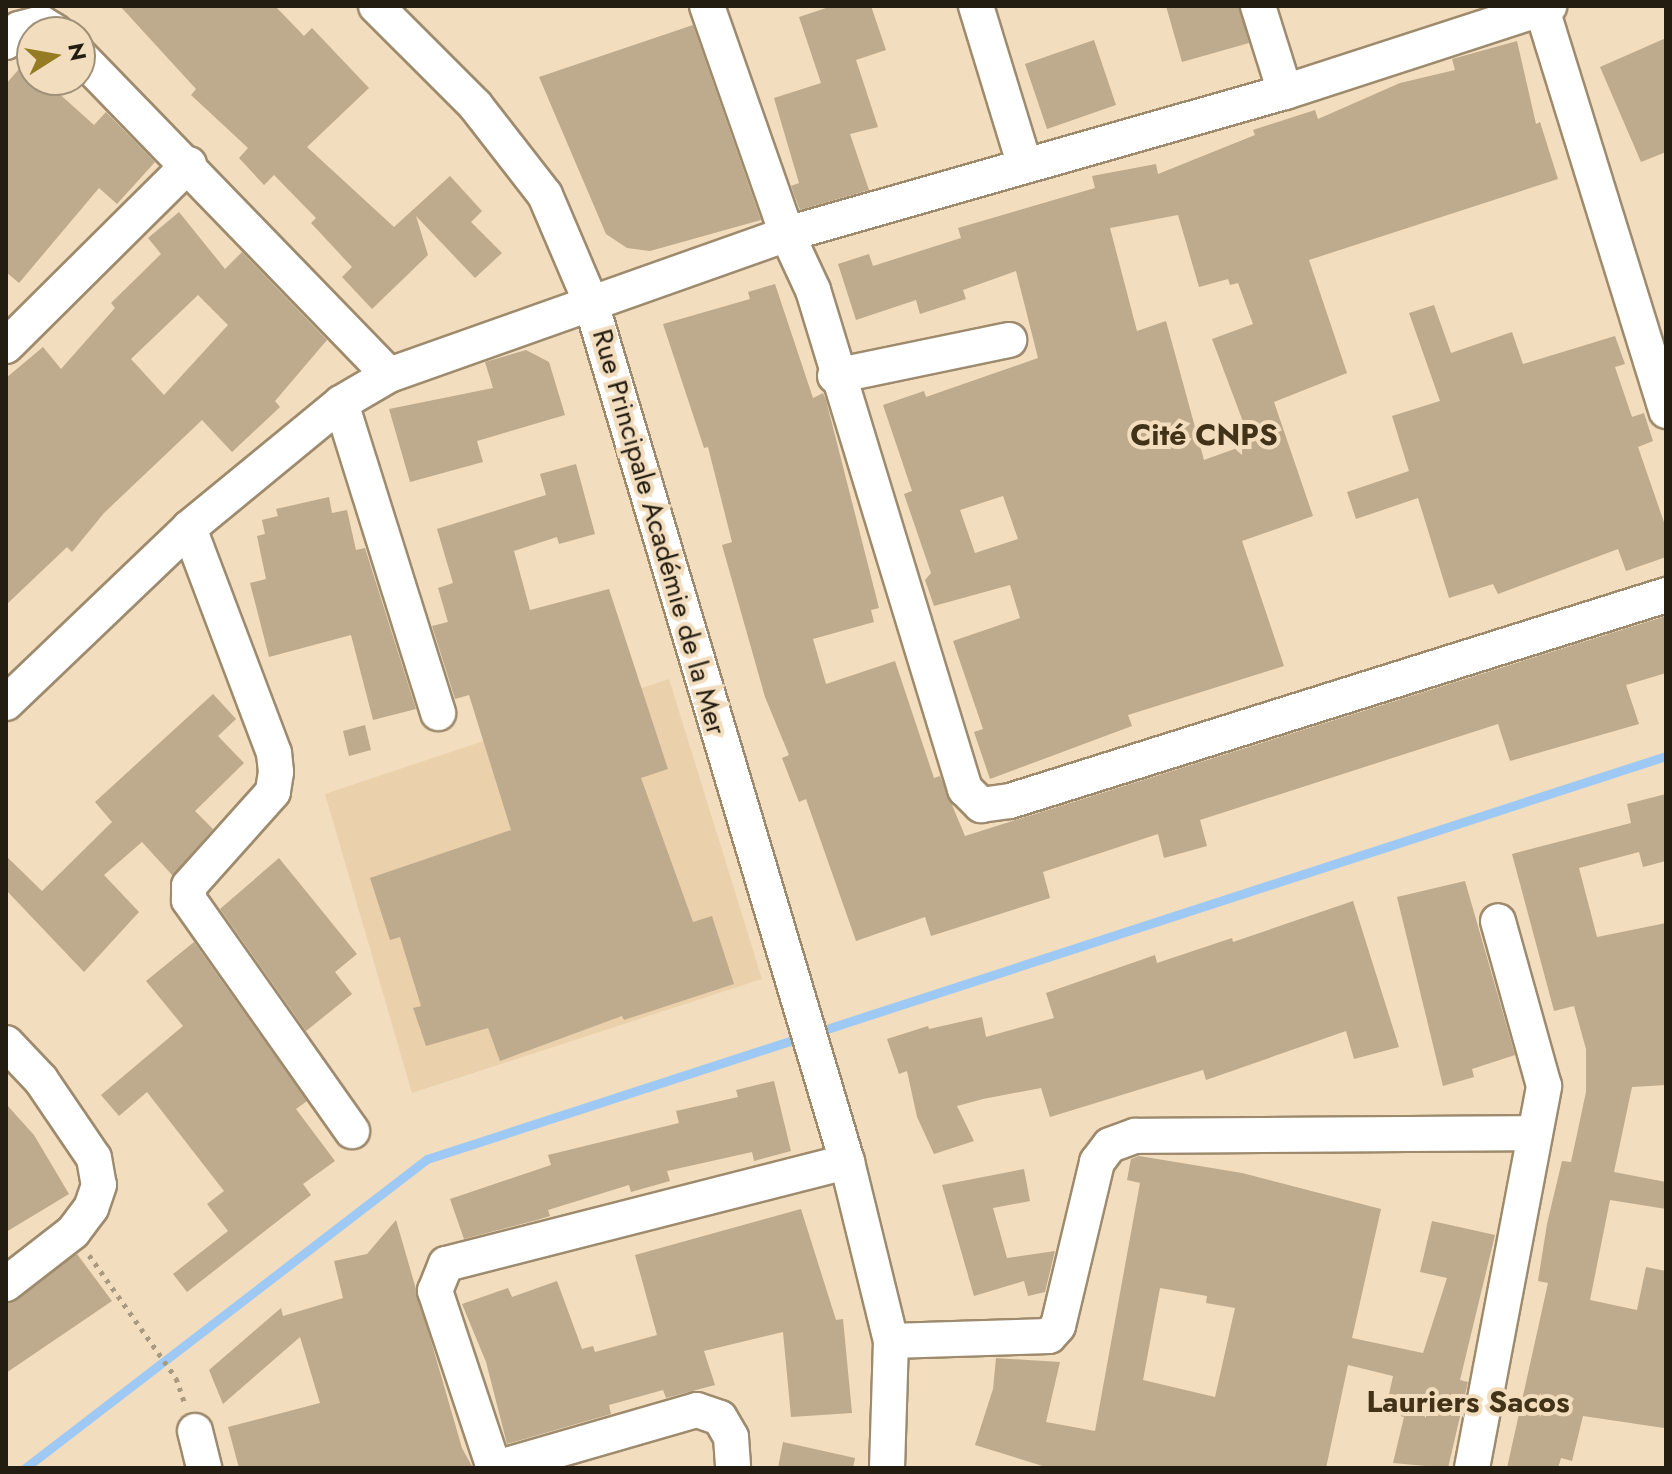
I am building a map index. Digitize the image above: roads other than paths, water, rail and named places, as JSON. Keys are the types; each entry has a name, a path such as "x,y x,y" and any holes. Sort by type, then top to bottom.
{"street":[{"path":"376,6 475,105 545,195 591,303 787,234 1285,92 1544,7 1666,411"},
{"path":"707,6 787,234 813,290 835,376 965,789 981,805 1010,801 1666,595"},
{"path":"976,6 1025,166"},
{"path":"1258,6 1285,92"},
{"path":"96,72 189,164 389,375"},
{"path":"6,346 189,164"},
{"name":"Rue Principale Académie de la Mer","path":"6,703 189,528 341,403 389,375 591,303 847,1162 891,1341 887,1468"},
{"path":"835,376 1009,340"},
{"path":"341,403 438,713"},
{"path":"189,528 274,753 276,772 273,792 189,886 189,900 352,1131"},
{"path":"1472,1468 1535,1133 1543,1070 1498,921"},
{"path":"6,1043 41,1080 94,1158 99,1185 91,1208 73,1232 6,1284"},
{"path":"891,1341 1049,1336 1058,1326 1097,1162 1110,1145 1135,1136 1535,1133"},
{"path":"733,1468 731,1437 720,1418 697,1410 495,1468 435,1291 446,1264 847,1162"},
{"path":"195,1431 204,1468"}],"waterway":[{"path":"25,1468 427,1159 1666,756"}],"district":[{"name":"Cité CNPS","path":"1204,435"},
{"name":"Lauriers Sacos","path":"1468,1402"}]}
